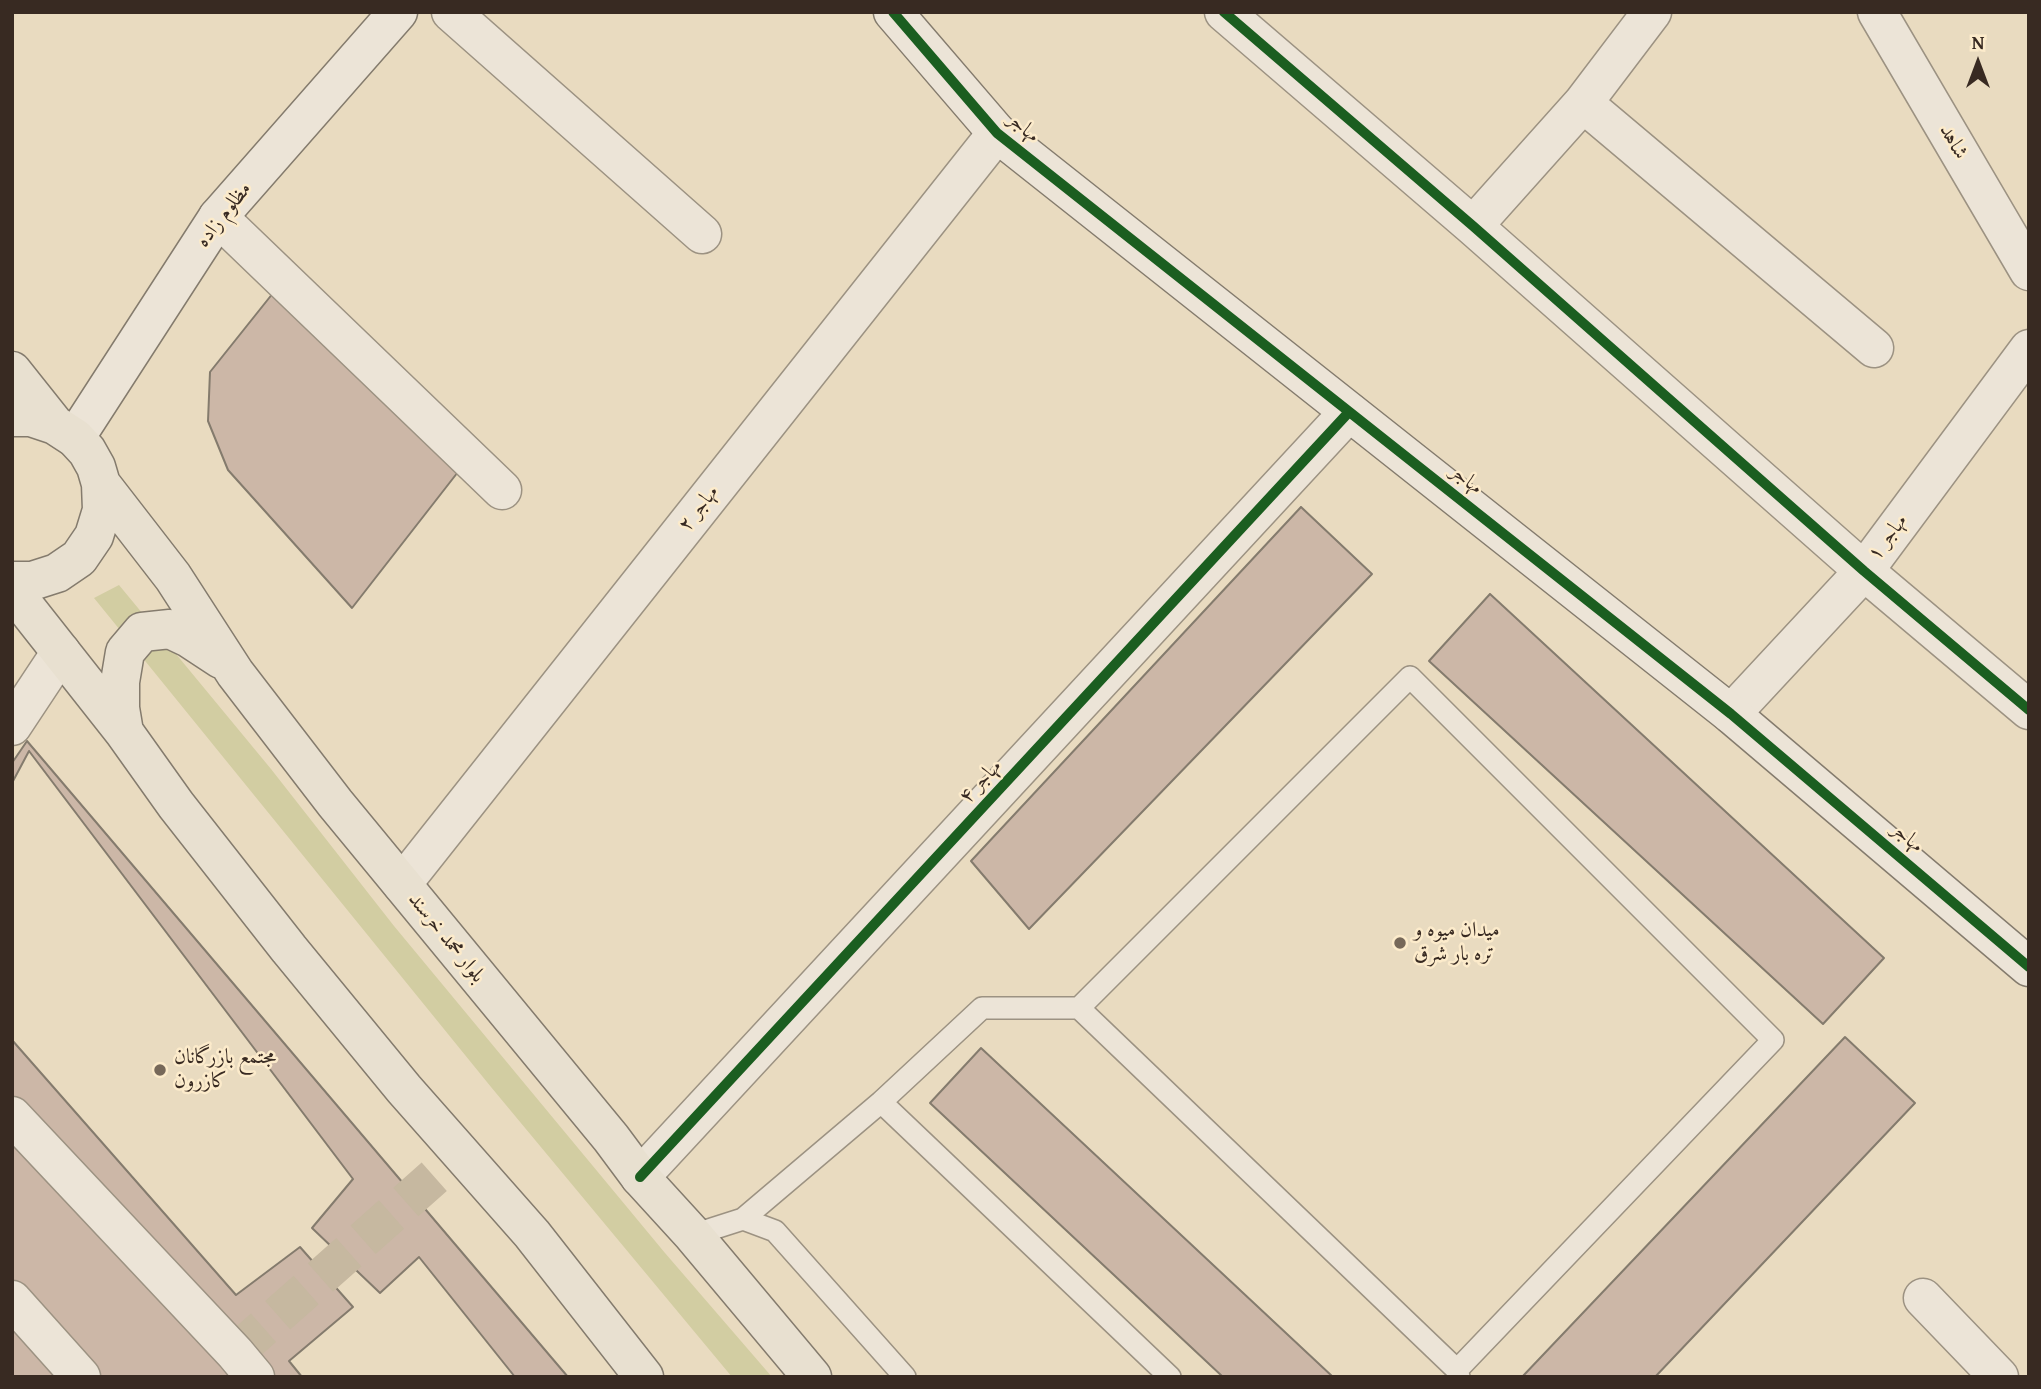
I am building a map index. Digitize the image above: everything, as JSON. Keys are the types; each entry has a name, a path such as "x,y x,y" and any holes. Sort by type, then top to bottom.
{"main road":[{"path":"12,371 65,431"},
{"path":"12,418 30,417 65,431"},
{"name":"بلوار محمد خرسند","path":"65,431 87,451 102,484 173,577 235,673 335,803 611,1138 640,1177 693,1235 812,1377"},
{"path":"12,581 32,581 57,573 79,558 94,536 102,510 102,484"},
{"path":"12,590 289,949 412,1098 532,1234 644,1377"},
{"path":"124,732 120,682 125,652 142,632 170,629 215,653 235,673"}],"street":[{"name":"مظلوم زاده","path":"65,431 218,217 398,12"},
{"path":"452,12 702,234"},
{"name":"مهاجر","path":"893,12 997,133 1731,714 2029,967"},
{"path":"1224,12 1473,226 1864,571 2029,710"},
{"path":"1473,226 1583,103 1652,12"},
{"name":"شاهد","path":"1877,12 2029,271"},
{"path":"1583,103 1874,348"},
{"name":"مهاجر ۲","path":"402,884 997,133"},
{"path":"218,217 502,490"},
{"name":"مهاجر ۱","path":"1731,714 1864,571 2029,349"},
{"name":"مهاجر ۴","path":"640,1177 1349,412"},
{"path":"12,726 61,652"},
{"path":"12,1116 255,1377"},
{"path":"1923,1298 1999,1377"},
{"path":"12,1300 82,1377"}],"lane":[{"path":"693,1235 743,1219 881,1102 982,1008 1079,1008 1458,1373 1773,1040 1410,677 1079,1008"},
{"path":"881,1102 1170,1377"},
{"path":"743,1219 775,1231 905,1377"}],"shaded area":[{"path":"119,585 271,769 394,926 665,1253 772,1377 732,1377 491,1087 94,598"}],"building":[{"path":"289,273 479,445 352,608 228,470 208,421 210,372"},
{"path":"1301,507 1372,574 1029,929 971,861"},
{"path":"1490,594 1884,958 1823,1024 1429,661"},
{"name":"مجتمع بازرگانان کازرون","path":"27,741 568,1377 12,1377 12,763"},
{"path":"29,751 353,1179 312,1228 380,1293 419,1257 515,1377 302,1377 289,1361 353,1307 300,1247 236,1295 12,1040 12,783"},
{"path":"1845,1037 1915,1103 1655,1377 1522,1377"},
{"path":"981,1048 1333,1377 1223,1377 930,1103"}],"tunnel":[{"path":"235,1353 460,1154"}],"cycle path":[{"path":"893,12 997,133 1731,714 2029,967"},
{"path":"1224,12 1473,226 1864,571 2029,710"},
{"path":"640,1177 1349,412"}],"place":[{"name":"میدان میوه و تره بار شرق","path":"1400,943"},
{"name":"مجتمع بازرگانان کازرون","path":"160,1070"}]}
